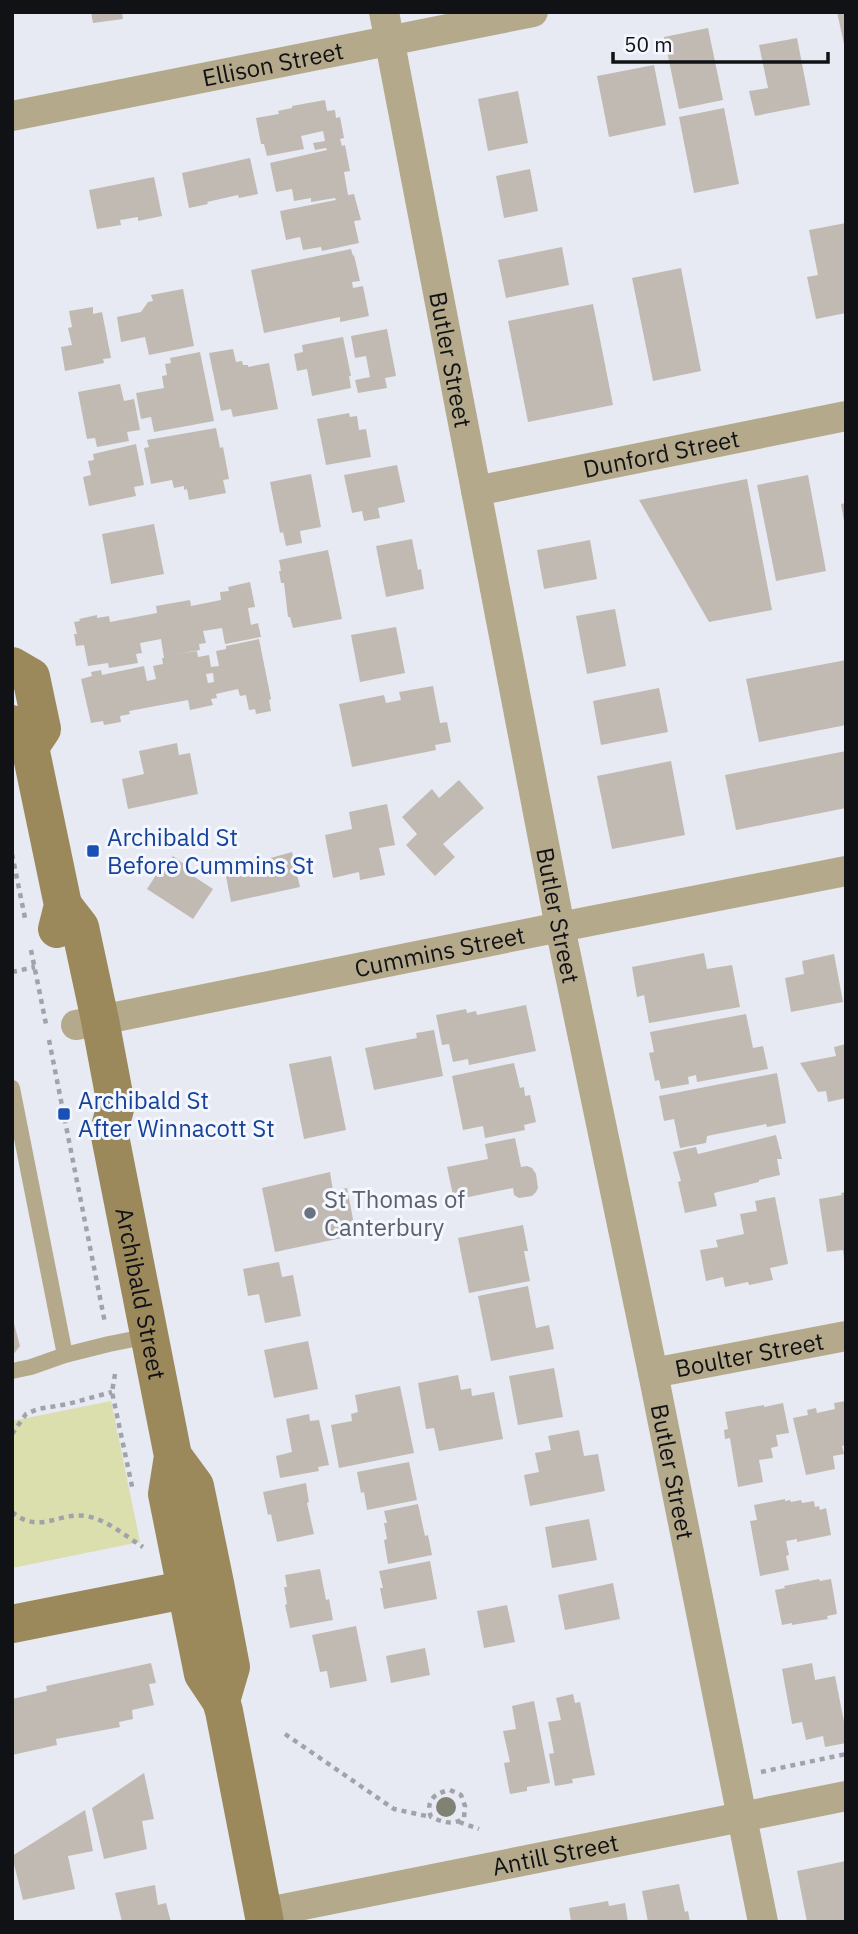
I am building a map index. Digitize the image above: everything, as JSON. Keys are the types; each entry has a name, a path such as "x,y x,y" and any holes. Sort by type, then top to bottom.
{"street":[{"name":"Ellison Street","path":"12,116 386,27 533,12"},
{"name":"Butler Street","path":"386,27 560,926 763,1922"},
{"name":"Dunford Street","path":"476,491 846,416"},
{"name":"Archibald Street","path":"12,666 31,677 42,730 21,735 63,905 56,932 88,1023 92,1111 109,1131 173,1455 167,1494 231,1667 221,1701 264,1917"},
{"name":"Cummins Street","path":"88,1023 560,926 846,871"},
{"name":"Boulter Street","path":"653,1373 846,1336"},
{"path":"12,1625 201,1586"},
{"name":"Antill Street","path":"264,1917 846,1796"}],"lane":[{"path":"13,1096 65,1356"},
{"path":"12,1371 109,1344 149,1336"}],"path":[{"path":"12,854 27,930"},
{"path":"30,942 105,1324"},
{"path":"12,972 35,967"},
{"path":"115,1374 113,1392 133,1495"},
{"path":"12,1434 26,1414 38,1409 113,1392"},
{"path":"12,1512 22,1520 39,1523 85,1516 123,1532 145,1549"},
{"path":"142,1535 146,1556"},
{"path":"285,1734 394,1809 431,1816 450,1823 459,1822 479,1829"},
{"path":"757,1773 846,1754"},
{"path":"431,1816 429,1811 433,1797 439,1792 450,1790 461,1794 464,1818 459,1822"}],"green space":[{"path":"111,1401 140,1542 12,1568 12,1421"}],"building":[{"path":"91,12 122,12 123,19 93,23"},
{"path":"837,12 846,12 846,44 844,44"},
{"path":"708,28 723,100 679,109 664,37"},
{"path":"797,38 810,105 755,116 749,91 768,88 759,45"},
{"path":"654,65 666,125 609,137 597,76"},
{"path":"518,91 528,143 488,151 478,99"},
{"path":"325,100 327,111 335,110 336,118 340,117 344,138 340,139 342,146 345,145 350,171 344,172 348,195 354,194 361,220 354,221 359,243 322,251 321,247 303,250 300,237 286,240 280,211 336,200 311,202 311,198 294,201 292,189 276,192 270,163 327,150 315,150 313,143 325,141 323,131 301,136 304,149 267,156 264,144 261,144 256,118 279,114 278,111 292,106"},
{"path":"724,108 739,184 694,193 679,117"},
{"path":"250,158 258,194 239,198 238,195 189,208 182,173"},
{"path":"530,169 538,211 504,218 496,176"},
{"path":"154,177 162,216 138,221 138,217 120,220 121,225 97,229 89,190"},
{"path":"846,223 846,313 816,319 807,277 818,275 809,230"},
{"path":"562,247 569,285 506,298 498,260"},
{"path":"351,249 360,281 352,282 353,288 363,286 369,316 340,322 340,317 264,333 251,270"},
{"path":"681,268 701,371 653,381 632,278"},
{"path":"183,289 194,346 149,355 145,337 121,342 117,317 141,312 148,302 153,301 151,295"},
{"path":"593,304 613,405 528,422 508,321"},
{"path":"93,307 93,314 102,312 111,358 103,359 104,363 65,371 61,347 72,345 68,328 72,327 69,311"},
{"path":"387,329 396,376 385,378 387,388 358,393 355,380 370,377 366,356 355,358 351,336"},
{"path":"343,337 351,388 312,396 307,369 297,371 294,354 303,352 302,345"},
{"path":"233,349 236,362 242,361 243,365 248,367 269,363 278,409 233,417 231,409 221,411 209,353"},
{"path":"200,352 214,421 154,432 151,417 141,419 136,393 164,388 162,376 167,375 165,364 171,363 170,358"},
{"path":"120,384 124,401 134,399 140,430 127,432 129,441 97,447 95,438 87,439 78,392"},
{"path":"349,413 350,417 357,416 359,430 366,429 371,457 326,465 317,419"},
{"path":"216,428 229,479 223,480 226,493 189,500 187,489 184,490 184,486 174,488 172,480 151,484 144,448 149,447 147,440"},
{"path":"136,444 144,485 134,487 136,496 89,506 83,477 91,475 88,461 94,460 93,454"},
{"path":"397,465 405,502 378,508 380,518 364,521 362,511 352,513 344,475"},
{"path":"311,474 321,527 300,531 302,543 286,546 283,532 280,533 270,482"},
{"path":"808,475 826,571 776,581 757,485"},
{"path":"747,479 772,610 709,622 639,500"},
{"path":"846,503 846,521 844,521 841,504"},
{"path":"154,524 164,574 111,584 102,534"},
{"path":"412,539 424,589 386,597 376,546"},
{"path":"590,540 597,579 544,589 537,550"},
{"path":"328,550 342,619 293,628 288,617 284,583 281,583 279,560"},
{"path":"250,582 255,607 248,608 251,625 258,623 261,637 225,644 222,628 203,631 206,643 199,644 200,650 178,654 197,651 198,657 209,655 211,667 219,666 216,651 226,649 226,646 259,639 271,711 256,714 255,709 249,710 246,695 240,696 238,689 216,694 217,698 211,699 213,705 190,710 188,700 129,711 130,714 120,716 121,722 104,725 103,721 91,723 81,679 92,676 91,672 101,670 102,675 144,666 147,681 156,679 153,666 163,664 164,658 161,639 140,643 142,653 136,654 138,663 109,668 108,663 88,666 84,645 76,646 74,622 97,615 97,618 109,616 110,622 157,613 156,606 190,600 191,606 221,600 220,592 229,591 228,587","holes":["213,673 214,682 208,683 206,674"]},
{"path":"615,609 626,666 587,674 576,616"},
{"path":"396,627 405,673 360,682 351,635"},
{"path":"846,660 846,725 759,742 746,679"},
{"path":"433,686 440,723 447,722 451,742 435,745 436,750 352,767 339,704 384,695 386,703 401,700 399,692"},
{"path":"659,688 668,732 601,745 593,701"},
{"path":"177,743 179,755 190,753 198,794 128,809 122,779 144,774 139,751"},
{"path":"846,751 846,808 736,830 725,775"},
{"path":"671,761 685,835 612,849 597,776"},
{"path":"459,780 484,808 443,844 455,857 435,876 406,845 417,834 402,817 432,789 439,798"},
{"path":"387,804 395,845 379,848 385,875 360,880 359,872 333,878 325,835 352,829 349,812"},
{"path":"292,852 300,887 231,902 224,866 256,859 256,862"},
{"path":"173,856 192,870 190,874 213,889 193,919 147,889 167,858 170,860"},
{"path":"704,953 707,969 732,965 740,1007 649,1023 644,995 637,997 632,967"},
{"path":"834,954 843,1002 791,1012 785,978 804,974 802,961"},
{"path":"526,1005 536,1051 469,1065 468,1059 453,1062 449,1044 442,1045 436,1015 466,1009 467,1013 476,1011 477,1015"},
{"path":"746,1014 753,1048 763,1046 768,1069 697,1082 696,1075 688,1077 689,1084 661,1089 659,1080 655,1081 649,1053 654,1052 650,1032"},
{"path":"434,1030 443,1076 374,1090 365,1048 417,1038 416,1033"},
{"path":"846,1044 846,1098 828,1102 826,1091 818,1092 800,1063 836,1056 834,1047"},
{"path":"331,1056 346,1130 304,1139 289,1064"},
{"path":"514,1063 520,1088 524,1087 525,1096 530,1095 536,1122 524,1125 525,1130 485,1138 483,1126 463,1130 452,1076"},
{"path":"777,1073 786,1123 767,1127 766,1124 707,1136 706,1143 680,1148 674,1119 664,1121 659,1096"},
{"path":"776,1135 782,1159 777,1159 780,1175 714,1193 717,1206 685,1213 678,1182 681,1181 673,1152 696,1147 698,1154"},
{"path":"515,1138 521,1167 532,1168 536,1174 536,1192 532,1196 519,1198 514,1195 513,1188 454,1200 447,1167 488,1159 485,1144"},
{"name":"St Thomas of Canterbury","path":"330,1172 333,1191 347,1188 356,1235 275,1252 262,1188"},
{"path":"846,1192 844,1259 843,1250 827,1252 819,1199"},
{"path":"775,1197 788,1264 770,1268 773,1280 749,1285 748,1282 725,1287 723,1277 706,1281 700,1250 718,1247 716,1240 744,1234 740,1214 757,1211 755,1201"},
{"path":"523,1225 528,1251 524,1251 530,1281 469,1293 458,1238"},
{"path":"279,1262 282,1277 293,1275 301,1316 265,1323 259,1294 248,1296 243,1269"},
{"path":"528,1286 536,1328 549,1325 554,1349 491,1361 478,1296"},
{"path":"12,1316 20,1346 12,1356"},
{"path":"308,1341 318,1389 274,1398 264,1350"},
{"path":"554,1368 563,1417 518,1425 509,1376"},
{"path":"458,1375 461,1390 471,1388 472,1396 494,1392 503,1439 439,1451 434,1428 426,1429 418,1383"},
{"path":"400,1386 414,1453 339,1468 331,1425 352,1421 351,1414 358,1412 355,1395"},
{"path":"846,1401 846,1445 842,1446 844,1454 833,1456 835,1469 806,1475 793,1418 808,1415 807,1410 816,1408 817,1413 835,1409 834,1403"},
{"path":"783,1403 789,1433 776,1435 778,1446 771,1448 773,1458 759,1460 763,1482 738,1487 730,1438 725,1439 724,1430 728,1429 725,1412"},
{"path":"309,1414 310,1421 319,1420 329,1465 318,1467 319,1471 280,1478 276,1456 292,1452 286,1419"},
{"path":"579,1430 584,1456 598,1454 605,1491 530,1506 524,1475 539,1472 535,1453 551,1450 548,1436"},
{"path":"409,1462 417,1500 367,1510 357,1472"},
{"path":"306,1483 307,1503 314,1534 277,1542 263,1492"},
{"path":"785,1499 791,1502 801,1500 802,1503 814,1501 815,1507 819,1506 820,1510 826,1508 831,1535 797,1542 797,1539 786,1541 789,1570 760,1576 750,1521 757,1520 754,1505"},
{"path":"418,1504 432,1555 388,1564 384,1540 387,1539 384,1523 387,1523 384,1511"},
{"path":"589,1519 597,1560 552,1568 545,1527"},
{"path":"430,1561 437,1599 384,1609 379,1571"},
{"path":"320,1569 333,1620 290,1628 285,1605 285,1575"},
{"path":"819,1579 831,1579 837,1614 827,1616 828,1619 782,1625 775,1590"},
{"path":"613,1583 620,1619 565,1630 558,1595"},
{"path":"507,1605 515,1642 484,1648 477,1611"},
{"path":"356,1626 367,1681 330,1688 327,1671 320,1672 312,1635"},
{"path":"425,1648 430,1675 391,1683 386,1656"},
{"path":"151,1663 156,1683 149,1684 154,1705 132,1710 133,1719 119,1722 120,1727 56,1739 57,1745 12,1755 12,1699 47,1691 46,1686"},
{"path":"812,1663 815,1680 835,1676 846,1743 825,1747 823,1736 806,1740 802,1722 792,1724 782,1669"},
{"path":"573,1694 575,1703 580,1702 595,1775 572,1779 573,1783 555,1786 549,1754 554,1753 548,1722 561,1720 556,1698"},
{"path":"534,1701 550,1783 527,1787 527,1791 510,1794 504,1763 510,1762 503,1731 516,1729 512,1706"},
{"path":"144,1773 154,1819 142,1821 147,1849 104,1859 92,1808"},
{"path":"85,1810 93,1851 68,1856 75,1889 23,1900 12,1856"},
{"path":"846,1861 846,1922 807,1922 797,1871"},
{"path":"679,1884 690,1922 648,1922 642,1891"},
{"path":"155,1885 158,1905 166,1903 171,1922 122,1922 115,1893"},
{"path":"608,1901 609,1906 625,1903 628,1922 571,1922 569,1908"}],"place":[{"name":"Archibald St Before Cummins St","path":"93,851"},
{"name":"Archibald St After Winnacott St","path":"64,1114"},
{"name":"St Thomas of Canterbury","path":"310,1213"}]}
